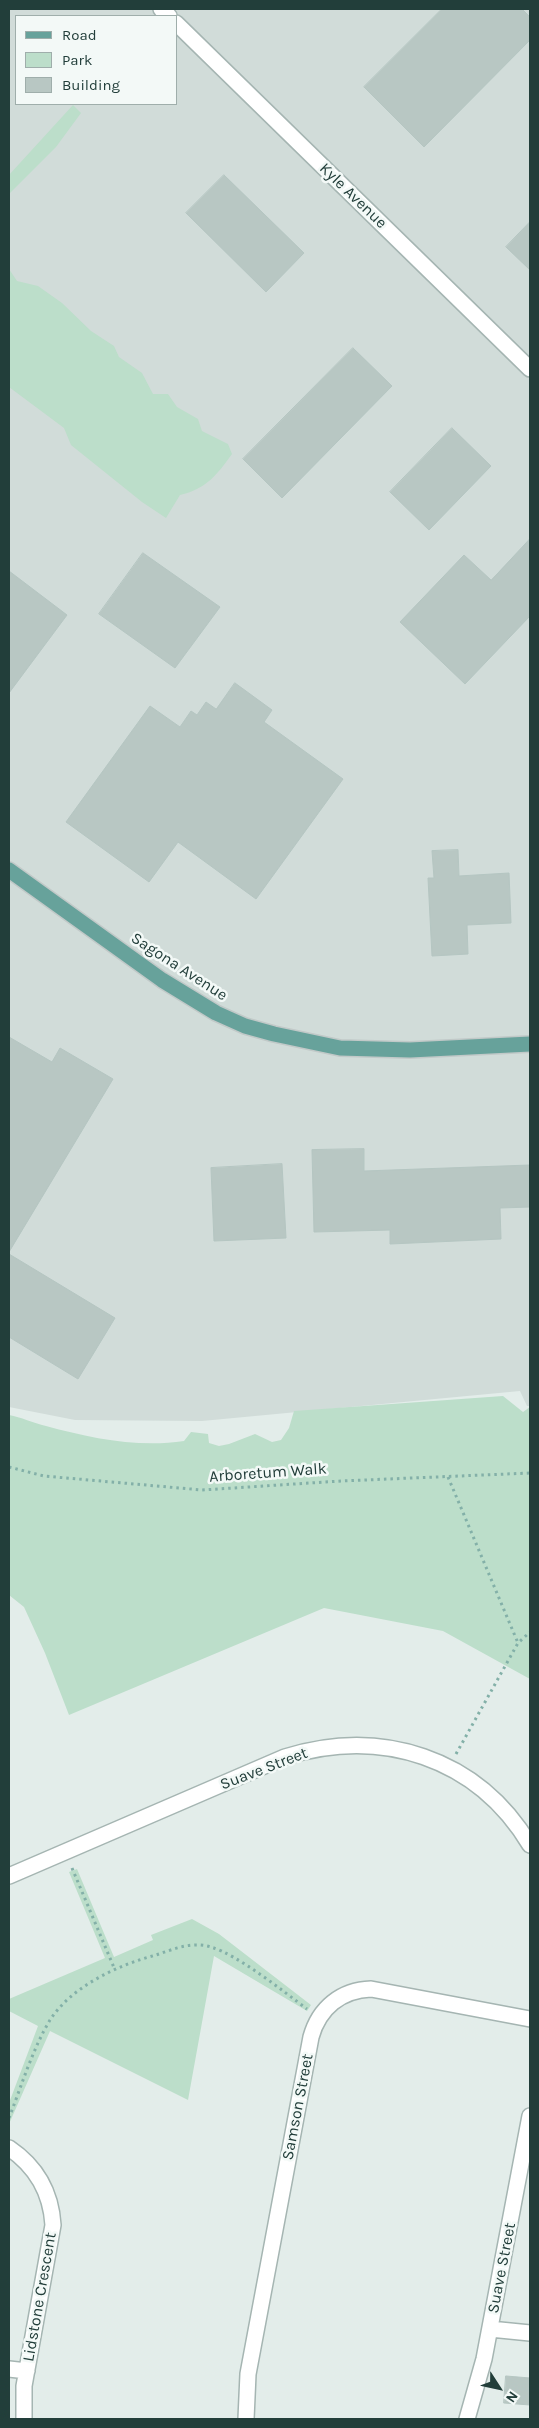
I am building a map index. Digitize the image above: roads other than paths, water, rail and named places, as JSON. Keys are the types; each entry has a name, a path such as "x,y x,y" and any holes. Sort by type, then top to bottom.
{"main road":[{"name":"Sagona Avenue","path":"9,870 162,980 216,1013 245,1026 340,1048 410,1050 530,1044"}],"street":[{"name":"Kyle Avenue","path":"178,25 530,369"},
{"name":"Suave Street","path":"9,1876 285,1757 324,1747 368,1745 412,1753 449,1768 484,1791 500,1806 530,1845"},
{"name":"Samson Street","path":"246,2419 248,2374 312,2037 319,2017 325,2008 343,1995 361,1989 371,1989 530,2019"},
{"name":"Suave Street","path":"466,2419 478,2383 490,2330 530,2116"},
{"name":"Lidstone Crescent","path":"9,2148 22,2157 41,2180 52,2208 51,2242 23,2400 24,2419"},
{"path":"490,2330 530,2333"},
{"name":"Lidstone Crescent","path":"9,2369 27,2371"}]}
